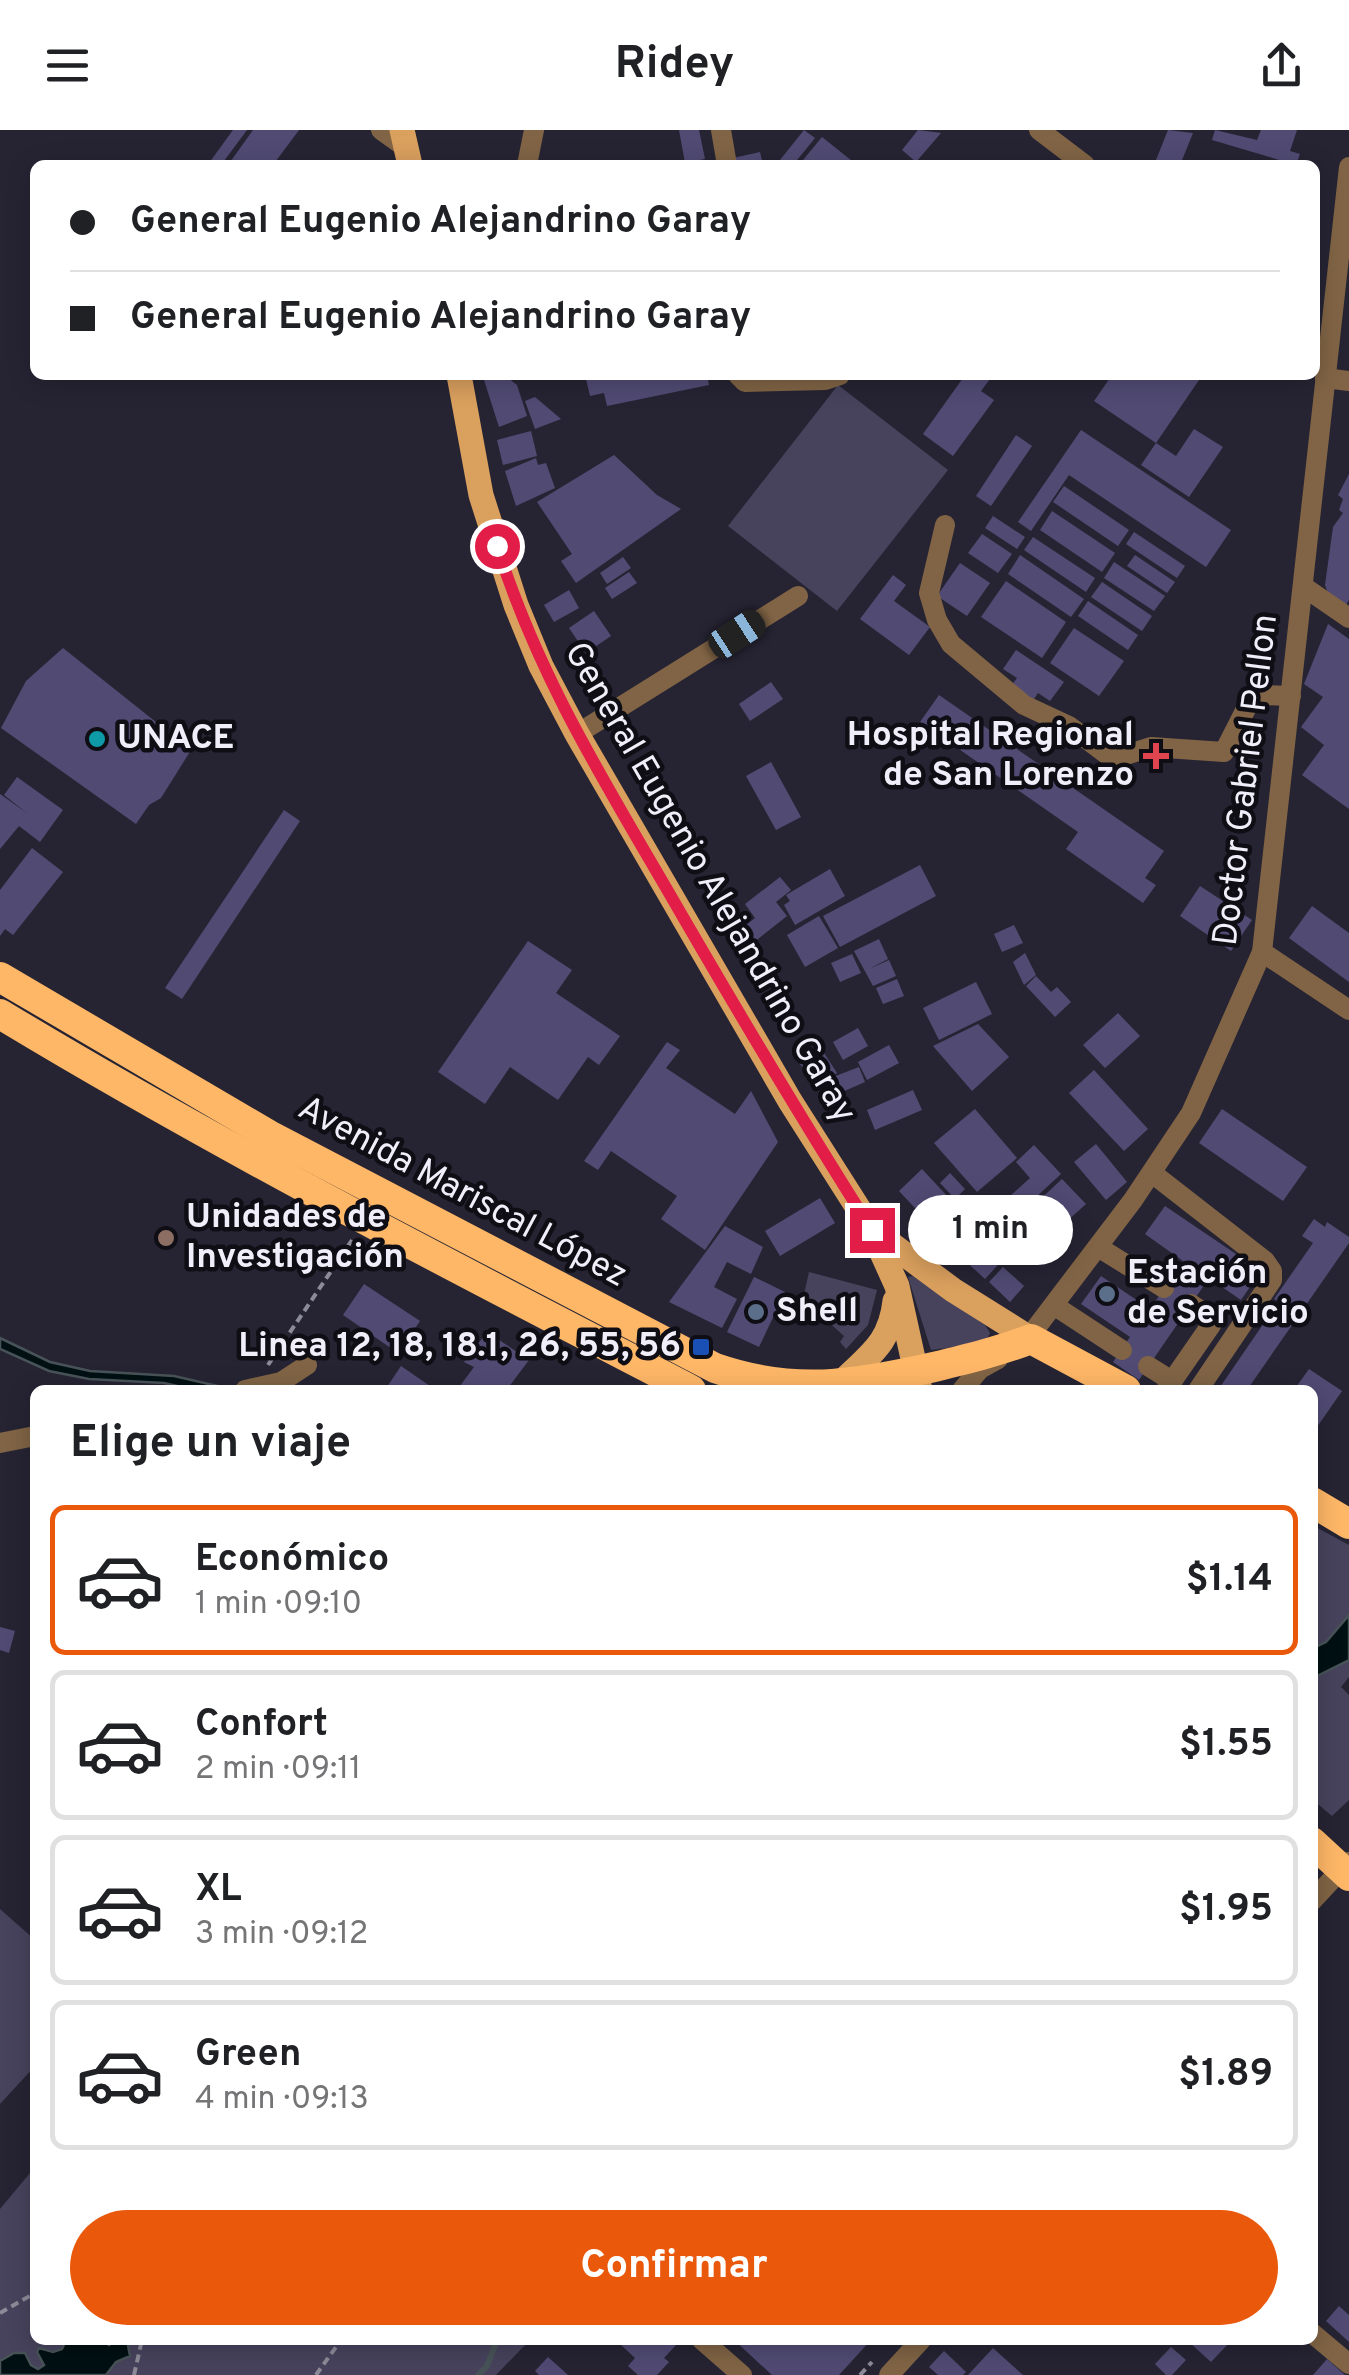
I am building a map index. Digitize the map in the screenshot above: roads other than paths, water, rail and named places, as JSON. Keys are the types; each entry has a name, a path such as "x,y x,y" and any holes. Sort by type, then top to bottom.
{"highway":[{"name":"Avenida Mariscal López","path":"0,977 269,1135 715,1368 754,1381 802,1385"},
{"name":"Avenida Mariscal López","path":"0,1014 260,1165 681,1385"},
{"name":"Avenida Mariscal López","path":"868,1385 918,1380 1031,1338"},
{"path":"1031,1338 1117,1385"},
{"path":"1318,1506 1349,1524"},
{"path":"1318,1847 1346,1869"}],"main road":[{"name":"General Eugenio Alejandrino Garay","path":"460,380 481,495 516,605 541,666 790,1101 872,1230 953,1290 1031,1338"},
{"path":"872,1230 896,1286 918,1380"},
{"path":"841,1385 882,1344 893,1320 896,1286"}],"street":[{"path":"381,130 406,148"},
{"path":"529,160 534,130"},
{"path":"722,130 726,160"},
{"path":"1039,130 1078,160"},
{"name":"Doctor Gabriel Pellon","path":"1031,1338 1191,1114 1262,952 1349,167"},
{"path":"1325,378 1349,381"},
{"path":"743,380 825,380"},
{"path":"945,525 928,593 931,607 951,644 1024,705 1069,726 1113,759 1151,748 1224,752 1252,699 1259,695 1291,696"},
{"path":"1304,587 1349,618"},
{"path":"577,734 798,596"},
{"path":"1262,952 1349,1010"},
{"path":"1152,1173 1266,1261 1272,1270 1272,1280 1201,1385"},
{"path":"1098,1247 1164,1288"},
{"path":"1170,1385 1211,1325 1204,1312 1191,1304"},
{"path":"1055,1306 1122,1350"},
{"path":"966,1385 980,1369 1019,1350 1031,1338"},
{"path":"267,1385 281,1382 307,1365"},
{"path":"1148,1366 1168,1385"},
{"path":"0,1442 30,1437"},
{"path":"1318,1895 1346,1869"},
{"path":"1318,2337 1349,2364"},
{"path":"708,2345 742,2375"},
{"path":"889,2375 916,2345"}],"waterway":[{"path":"478,2375 487,2366 495,2345"}],"place":[{"name":"UNACE","path":"97,739"},
{"name":"Hospital Regional de San Lorenzo","path":"1156,756"},
{"name":"Unidades de Investigación","path":"166,1238"},
{"name":"Estación de Servicio","path":"1107,1294"},
{"name":"Shell","path":"756,1312"},
{"name":"Linea 12, 18, 18.1, 26, 55, 56","path":"701,1347"}]}
